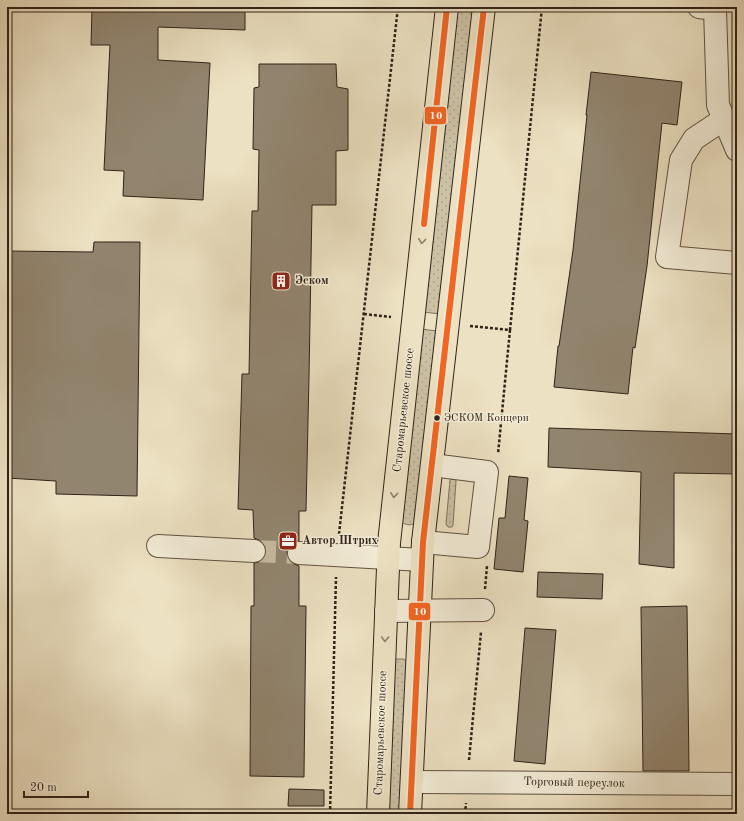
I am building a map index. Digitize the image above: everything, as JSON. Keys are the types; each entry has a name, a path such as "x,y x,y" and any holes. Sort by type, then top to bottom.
{"main road":[{"name":"Старомарьевское шоссе","path":"378,814 389,543 447,7"},
{"path":"410,814 422,551 484,7"}],"street":[{"path":"699,7 714,9 718,105 737,150"},
{"path":"724,119 694,139 681,160 667,257 737,263"},
{"path":"299,553 388,558 422,551 478,547 487,472 432,465"},
{"path":"158,546 254,551"},
{"path":"386,611 483,610"},
{"name":"Торговый переулок","path":"412,782 737,784"}],"path":[{"path":"330,814 337,555 398,7"},
{"path":"510,330 542,7"}],"shaded area":[{"path":"457,7 474,7 440,314 423,312"},
{"path":"421,329 437,331 416,523 408,525 400,521"},
{"path":"455,479 456,481 453,525 452,527 448,527 446,524 450,480"},
{"path":"397,659 407,661 400,814 386,814 393,660"}],"building":[{"path":"92,7 245,7 245,30 158,27 158,60 210,63 203,200 123,196 124,171 104,170 110,45 91,45"},
{"path":"259,64 336,64 337,87 348,89 348,150 336,151 336,205 312,205 306,511 299,511 299,541 294,542 289,546 287,552 288,558 292,563 299,566 299,606 306,606 304,777 250,776 251,606 254,606 254,563 259,562 264,558 266,551 265,546 261,541 254,538 253,510 238,509 242,374 249,374 252,211 258,211 259,150 253,149 254,88 259,87"},
{"path":"591,72 682,82 677,125 662,123 647,266 635,348 633,347 628,394 554,387 558,346 573,250"},
{"path":"94,242 140,242 137,496 56,494 56,481 7,478 7,251 93,252"},
{"path":"549,428 737,434 737,474 674,473 674,568 639,564 641,472 548,467"},
{"path":"509,476 528,478 524,520 528,521 523,572 494,569 499,518 505,518"},
{"path":"538,572 603,574 602,599 537,597"},
{"path":"687,606 689,771 643,771 641,607"},
{"path":"525,628 556,630 545,764 514,761"},
{"path":"289,789 324,790 324,806 288,806"}],"tunnel":[{"path":"254,551 299,553"}],"transit line":[{"name":"10","path":"424,224 447,7"},
{"name":"10","path":"410,814 423,542 484,7"}],"place":[{"name":"Эском","path":"281,281"},
{"name":"ЭСКОМ Концерн","path":"437,418"},
{"name":"Автор Штрих","path":"288,541"}]}
